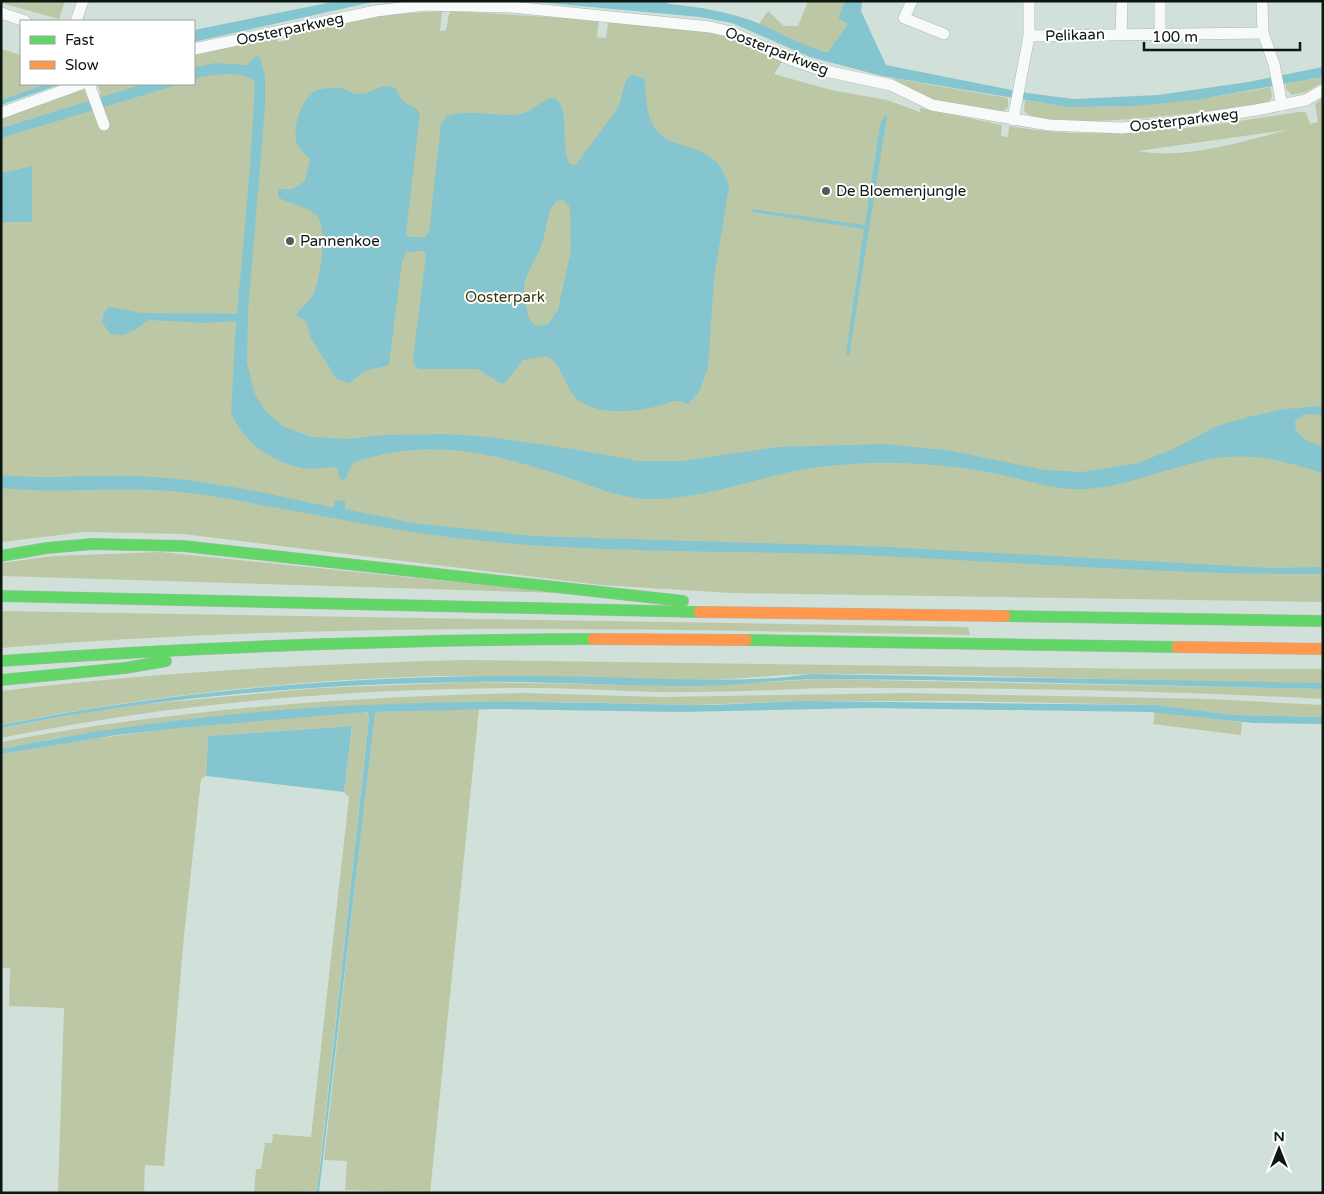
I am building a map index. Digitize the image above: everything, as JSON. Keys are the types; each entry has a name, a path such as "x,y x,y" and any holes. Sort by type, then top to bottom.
{"highway":[{"path":"1,556 33,549 77,544 122,542 183,545 522,586 662,597 749,613"},
{"path":"1,596 749,613 1323,621"},
{"path":"1,662 97,653 280,643 544,638 1323,649"},
{"path":"1,680 125,668 280,643"}],"street":[{"path":"76,20 82,1"},
{"path":"912,1 904,18 944,34"},
{"name":"Pelikaan","path":"1013,120 1029,36 1029,1"},
{"name":"Pelikaan","path":"1121,34 1122,1"},
{"path":"1160,1 1160,33"},
{"path":"1262,1 1263,33 1282,105"},
{"name":"Oosterparkweg","path":"195,49 397,7 468,3 710,27 731,32 821,70 892,85 932,105 1013,120 1082,128 1122,128 1170,123 1306,100 1323,90"},
{"path":"1,13 22,20"},
{"name":"Pelikaan","path":"1029,36 1263,33"},
{"path":"1,113 77,85"},
{"path":"91,89 104,125"}],"green space":[{"path":"1,1 65,1 59,19 1,3"},
{"path":"808,1 845,1 838,18 849,23 829,52 810,48 759,24 768,11 784,26 798,26"},
{"name":"Oosterpark","path":"442,11 440,31 446,30 449,14 452,11 599,20 597,37 606,38 608,22 705,30 731,38 782,62 774,74 831,90 887,100 920,112 920,108 1002,125 1001,136 1008,137 1009,126 1045,131 1118,133 1190,128 1298,112 1306,112 1310,124 1318,122 1315,104 1323,97 1323,602 730,593 601,585 183,534 85,532 1,542 1,130 37,117 1,128 1,119 84,88 88,99 101,94 97,85 195,85 195,55 277,37 278,42 286,40 287,35 381,15","holes":["1287,130 1232,144 1174,153 1138,151"]},
{"path":"1,49 20,55 20,85 43,85 1,100"},
{"path":"1323,77 1323,82 1306,92 1292,95 1286,89 1286,84"},
{"path":"892,78 1008,98 1008,107 1003,111 995,111 930,99"},
{"path":"1271,87 1272,97 1268,103 1141,118 1066,121 1039,118 1024,111 1025,100 1087,106 1118,106 1179,101"},
{"path":"161,552 561,593 1,576 1,563 53,556"},
{"path":"1,611 968,627 970,635 607,629 364,630 122,639 1,648"},
{"path":"464,660 1147,669 1323,669 1323,683 880,674 804,674 710,680 438,676 328,681 218,691 109,706 1,725 1,691 59,684 232,670"},
{"path":"821,679 1323,689 1323,699 1156,692 988,689 854,688 671,692 556,688 402,691 335,694 201,706 134,715 1,738 1,728 83,713 146,704 318,688 472,682 689,686"},
{"path":"523,693 662,697 908,693 1211,699 1323,705 1323,717 1234,715 1156,705 956,701 805,701 694,705 567,702 395,704 175,721 56,738 1,749 1,742 131,721 196,713 326,702"},
{"path":"479,709 430,1193 345,1190 347,1161 324,1160 374,714 375,712"},
{"path":"366,712 369,718 317,1191 254,1193 256,1169 261,1169 265,1143 272,1143 273,1134 311,1137 349,797 344,792 352,726 208,736 206,776 201,779 184,936 164,1166 145,1165 144,1193 58,1193 64,1008 9,1006 10,968 1,968 1,754 137,733 229,723"},
{"path":"1155,712 1242,722 1241,735 1153,724"}],"water":[{"path":"337,1 377,1 195,42 195,30"},
{"path":"525,1 665,1 669,4 704,8 738,16 802,44 828,52 848,24 838,18 845,1 862,1 861,11 886,65 1027,93 1074,99 1158,95 1248,82 1323,67 1323,77 1195,100 1134,106 1068,107 882,76 810,57 732,23 700,17"},
{"path":"256,56 260,57 265,76 265,108 248,312 247,363 254,392 265,411 284,427 312,437 347,439 385,435 448,434 488,437 579,450 638,461 682,461 778,447 885,444 952,451 1044,470 1082,472 1138,463 1173,449 1217,426 1252,416 1284,409 1323,406 1323,415 1304,414 1295,421 1295,427 1300,435 1308,441 1323,447 1323,473 1272,460 1232,457 1202,461 1120,484 1075,489 1054,487 1002,475 953,467 904,463 871,463 803,469 698,494 664,499 647,499 617,494 545,470 498,457 451,450 426,449 402,451 357,461 343,480 339,478 337,468 310,469 286,463 263,452 253,444 231,413 236,321 205,323 149,320 133,331 123,335 110,334 102,322 104,312 109,307 142,313 237,314 250,168 255,82 243,75 234,74 195,79 195,68 215,63 247,65"},
{"path":"632,75 643,78 649,115 653,125 660,134 670,140 703,152 713,159 722,170 729,186 714,278 708,368 699,392 688,404 675,401 628,411 595,408 585,404 572,394 560,370 547,356 523,360 505,383 500,383 478,369 419,369 414,365 413,358 426,255 423,251 406,252 402,262 389,364 366,371 348,383 337,379 311,339 306,321 296,316 309,301 316,288 323,242 320,221 312,212 278,197 278,189 293,189 305,181 310,159 299,148 296,141 296,133 299,114 308,97 321,89 342,88 357,94 390,86 396,88 402,99 420,113 406,234 410,237 425,237 429,232 441,124 447,116 465,113 520,114 529,111 546,100 555,98 563,112 567,156 570,164 576,165 619,106 626,80","holes":["563,200 569,206 571,250 558,310 548,324 537,326 531,321 527,313 524,290 525,282 544,239 553,205 557,201"]},
{"path":"43,85 58,85 1,105 1,100"},
{"path":"141,85 177,85 1,138 1,128"},
{"path":"884,116 887,116 849,356 846,355 864,229 752,212 752,209 865,225 880,126"},
{"path":"32,166 32,222 1,222 1,173"},
{"path":"1,475 39,477 135,476 177,479 244,489 334,508 335,500 345,501 345,509 413,523 532,536 888,547 1270,568 1323,567 1323,574 1093,568 816,553 626,550 531,545 404,531 181,492 158,490 23,490 1,488"},
{"path":"811,674 1323,683 1323,689 824,679 691,686 498,682 412,683 294,689 176,700 59,717 1,728 1,725 63,713 187,695 312,683 438,677 738,679 775,678"},
{"path":"805,701 1156,705 1234,715 1323,717 1323,724 1253,723 1149,712 868,708 681,712 499,709 375,712 319,1193 310,1193 317,1191 321,1159 369,718 367,712 117,735 1,754 1,749 119,728 238,714 357,705 558,702 720,705"},
{"path":"352,726 344,792 206,776 208,736"}],"traffic: fast":[{"path":"1,556 47,548 92,544 183,546 683,601"},
{"path":"1,596 699,612"},
{"path":"1005,616 1323,621"},
{"path":"1,661 297,645 593,639"},
{"path":"746,640 1177,647"},
{"path":"1,680 125,668 166,661"}],"traffic: slow":[{"path":"699,612 1005,616"},
{"path":"593,639 746,640"},
{"path":"1177,647 1323,649"}],"place":[{"name":"De Bloemenjungle","path":"826,191"},
{"name":"Pannenkoe","path":"290,241"}]}
